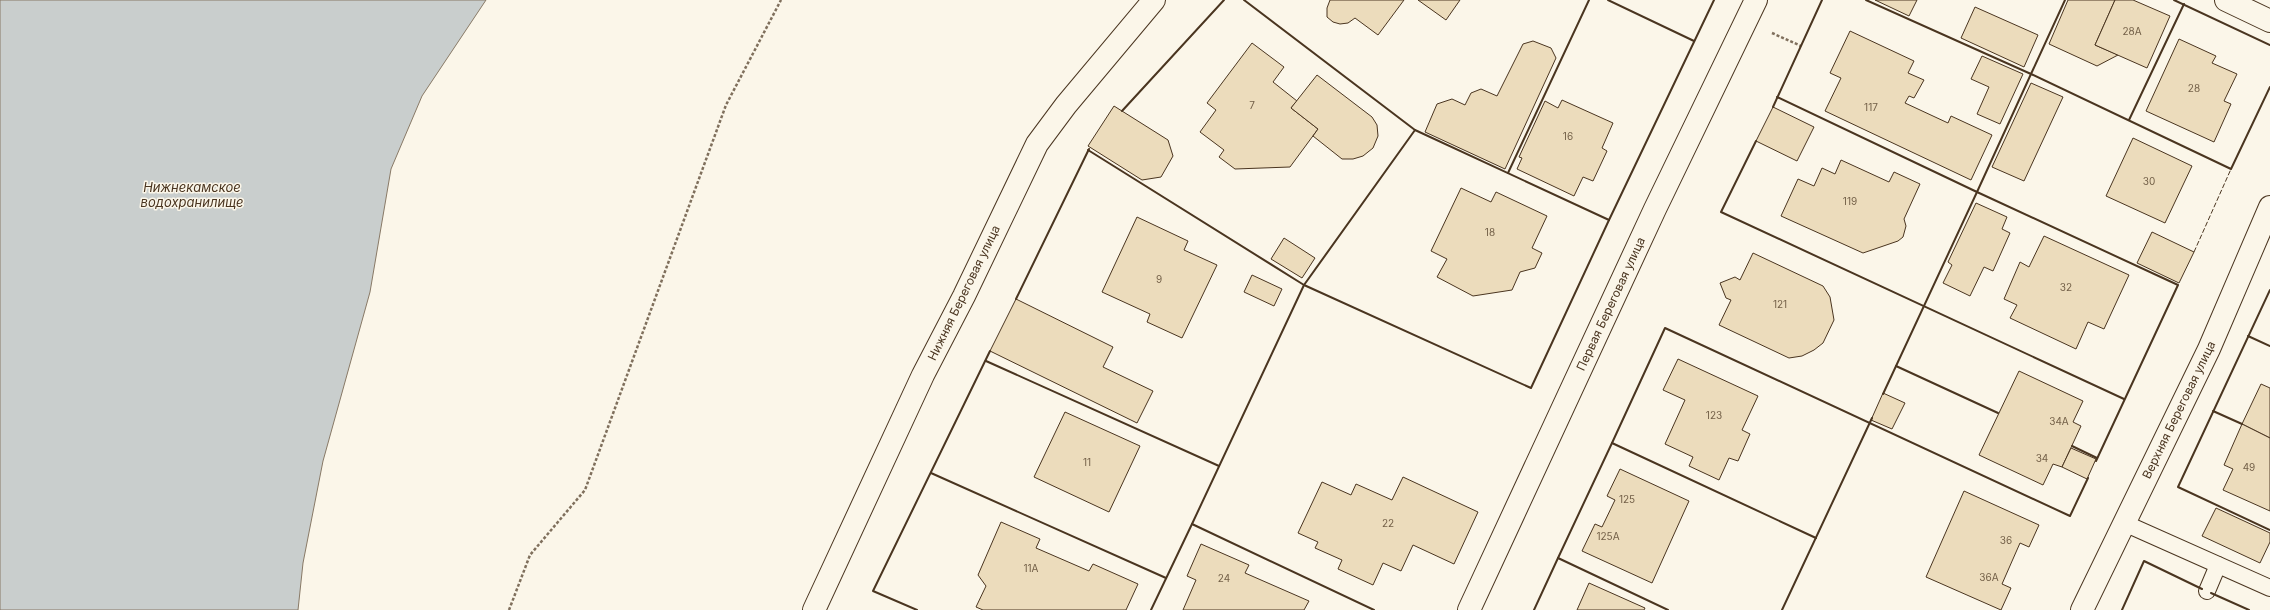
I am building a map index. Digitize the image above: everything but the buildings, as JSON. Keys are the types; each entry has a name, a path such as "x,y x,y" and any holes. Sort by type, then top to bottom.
{"street":[{"name":"Нижняя Береговая улица","path":"820,608 923,375 964,296 1037,144 1066,105 1154,0"},
{"name":"Первая Береговая улица","path":"1469,610 1656,209 1756,0"},
{"path":"2226,0 2270,20"},
{"name":"Верхняя Береговая улица","path":"2082,610 2209,349 2270,207"}],"lane":[{"path":"2124,523 2270,588"},
{"path":"2207,591 2218,565"}],"path":[{"path":"509,610 530,555 586,490 726,105 781,0"}],"water":[{"name":"Нижнекамское водохранилище","path":"0,0 486,0 422,96 391,169 370,292 323,461 303,563 298,610 0,610"}],"fence":[{"path":"2194,252 2231,169"}],"wall":[{"path":"1122,111 1224,0"},
{"path":"1088,150 1304,285 1531,388 1609,220 1415,130 1244,0"},
{"path":"1508,173 1589,0"},
{"path":"1608,0 1694,41"},
{"path":"1609,220 1714,0"},
{"path":"1773,107 1822,0"},
{"path":"1866,0 2031,74 2065,0"},
{"path":"2174,0 2270,45"},
{"path":"2129,120 2184,4"},
{"path":"1777,97 1977,192 2031,74 2231,169 2270,87"},
{"path":"1192,524 1304,285 1415,130"},
{"path":"1756,141 1721,212 2124,399"},
{"path":"1016,299 1089,149"},
{"path":"1883,394 1977,192 2178,285 2096,461"},
{"path":"2270,290 2178,487 2270,530"},
{"path":"1816,538 1612,443 1665,328 2070,516 2088,478"},
{"path":"2248,336 2270,346"},
{"path":"917,610 873,591 990,351"},
{"path":"986,361 1219,466"},
{"path":"1896,366 1998,413"},
{"path":"2213,411 2242,424"},
{"path":"1782,610 1872,418"},
{"path":"1558,558 1612,443"},
{"path":"2072,446 2097,458"},
{"path":"931,473 1166,578"},
{"path":"1151,610 1192,524 1374,610"},
{"path":"1534,610 1558,558 1668,610"},
{"path":"2122,610 2144,561 2202,589"},
{"path":"2211,593 2249,610"}]}
